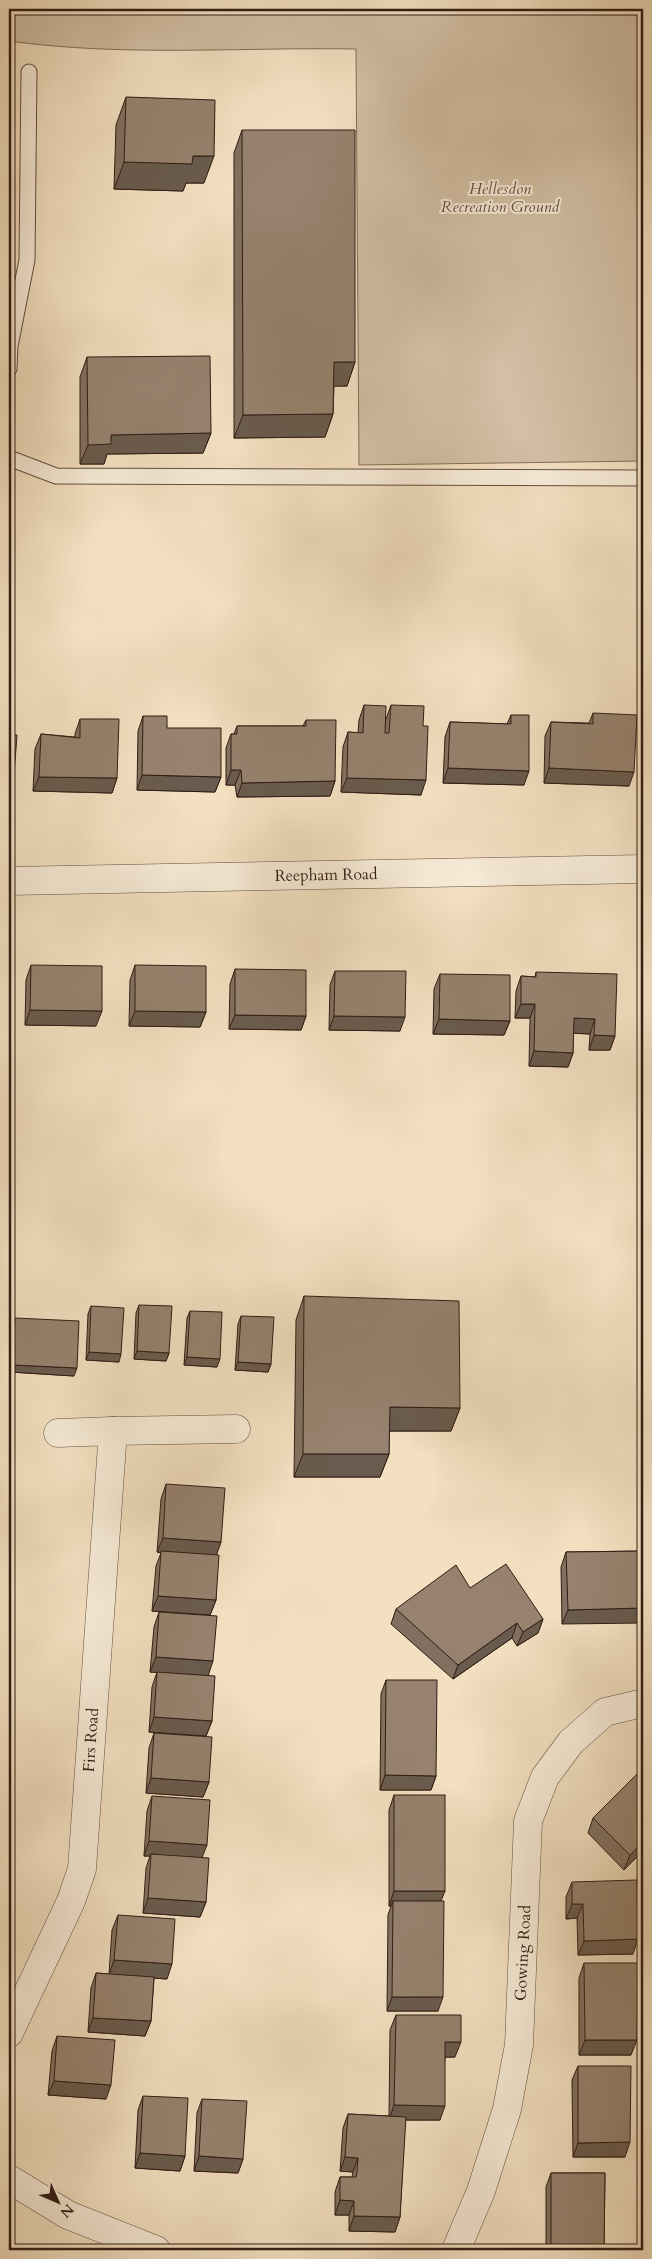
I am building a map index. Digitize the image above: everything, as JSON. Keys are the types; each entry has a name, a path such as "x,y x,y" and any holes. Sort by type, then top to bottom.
{"street":[{"name":"Reepham Road","path":"9,880 643,869"},
{"path":"58,1433 236,1429"},
{"name":"Firs Road","path":"9,2033 71,1901 82,1869 113,1431"},
{"name":"Gowing Road","path":"456,2250 482,2191 507,2109 519,2045 528,1820 545,1777 571,1742 605,1712 643,1703"},
{"path":"9,2179 68,2215 156,2250"}],"lane":[{"path":"9,369 10,346 27,260 28,72"},
{"path":"9,458 56,476 643,478"}],"green space":[{"name":"Hellesdon Recreation Ground","path":"9,9 643,9 643,461 359,465 356,49 139,50 52,46 9,41"}],"building":[{"path":"126,97 215,100 214,156 193,156 192,164 124,162"},
{"path":"242,130 355,130 355,362 334,362 333,414 243,415"},
{"path":"210,356 211,433 111,435 111,444 88,445 87,357"},
{"path":"364,705 386,706 385,733 389,733 391,705 424,706 423,726 428,726 426,780 347,778 348,732 363,733"},
{"path":"593,713 637,715 634,772 549,768 551,722 593,724"},
{"path":"511,715 529,715 529,771 448,768 450,722 511,724"},
{"path":"143,716 167,716 167,728 221,728 221,777 142,775"},
{"path":"80,719 119,719 117,778 39,777 41,734 80,738"},
{"path":"306,720 336,720 335,781 242,783 241,770 231,770 231,734 237,734 237,726 306,726"},
{"path":"9,735 17,735 14,775 9,775"},
{"path":"31,965 102,966 102,1011 30,1010"},
{"path":"135,965 206,966 206,1012 135,1011"},
{"path":"235,969 306,970 306,1016 235,1015"},
{"path":"335,971 406,971 405,1017 334,1016"},
{"path":"536,972 617,974 615,1036 594,1035 595,1019 574,1018 573,1053 534,1051 535,1004 521,1004 521,976 536,977"},
{"path":"440,974 510,975 510,1021 439,1019"},
{"path":"304,1296 459,1301 460,1408 390,1407 389,1454 303,1454"},
{"path":"139,1305 172,1306 169,1353 137,1351"},
{"path":"91,1306 124,1308 121,1354 89,1352"},
{"path":"190,1311 222,1312 220,1359 187,1357"},
{"path":"241,1316 274,1317 271,1364 238,1362"},
{"path":"15,1318 79,1321 77,1368 12,1365"},
{"path":"166,1484 225,1488 221,1542 163,1538"},
{"path":"161,1551 219,1555 216,1600 158,1596"},
{"path":"643,1551 643,1608 568,1610 566,1552"},
{"path":"506,1564 543,1619 523,1632 517,1623 458,1665 396,1609 456,1565 470,1588"},
{"path":"159,1612 217,1616 213,1661 156,1657"},
{"path":"157,1672 215,1676 212,1721 154,1717"},
{"path":"386,1680 437,1680 436,1776 385,1775"},
{"path":"154,1733 212,1737 209,1782 151,1778"},
{"path":"643,1768 643,1842 630,1855 593,1818"},
{"path":"394,1795 445,1795 445,1891 394,1891"},
{"path":"152,1796 210,1800 207,1845 149,1841"},
{"path":"151,1854 209,1858 206,1902 148,1898"},
{"path":"637,1880 638,1939 584,1941 583,1904 572,1904 572,1882"},
{"path":"393,1901 444,1901 443,1997 392,1997"},
{"path":"118,1915 175,1919 172,1964 114,1960"},
{"path":"584,1963 638,1963 637,2040 585,2040"},
{"path":"96,1973 154,1977 151,2021 93,2018"},
{"path":"396,2015 461,2015 461,2042 445,2042 445,2106 394,2105"},
{"path":"57,2036 115,2040 111,2085 54,2081"},
{"path":"578,2066 631,2066 630,2142 578,2143"},
{"path":"143,2096 188,2098 185,2156 140,2153"},
{"path":"202,2099 247,2101 243,2159 199,2156"},
{"path":"348,2114 406,2117 400,2217 354,2216 354,2201 340,2200 340,2177 356,2177 357,2171 358,2158 345,2157"},
{"path":"551,2173 605,2173 604,2250 551,2250"}]}
